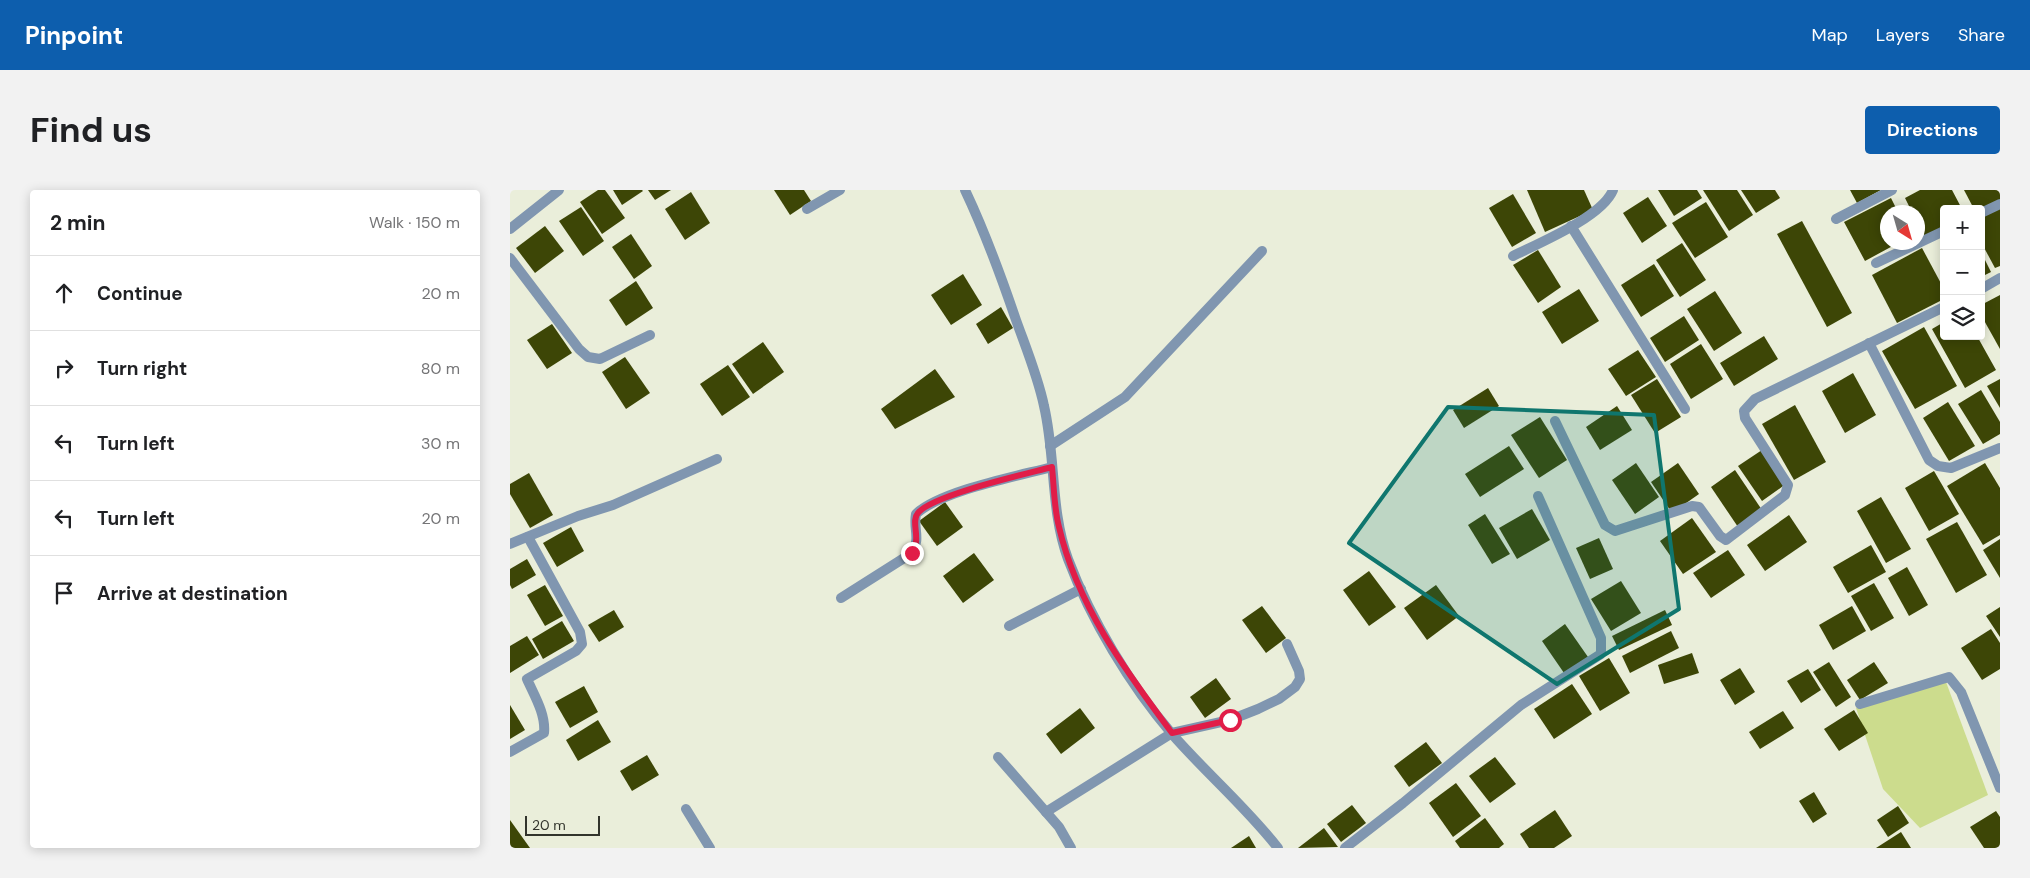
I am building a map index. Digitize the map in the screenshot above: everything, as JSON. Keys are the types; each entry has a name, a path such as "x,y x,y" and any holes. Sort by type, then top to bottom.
{"street":[{"path":"510,229 559,190"},
{"path":"807,210 840,190"},
{"path":"965,190 985,232 1025,345 1044,406 1058,526 1068,559 1105,639 1128,674 1172,733 1278,848"},
{"path":"1513,256 1571,226 1603,206 1613,190"},
{"path":"1836,219 1892,190"},
{"path":"1985,211 2000,204"},
{"path":"1571,226 1685,410"},
{"path":"1876,263 1940,233"},
{"path":"1050,446 1125,397 1262,251"},
{"path":"510,258 579,349 588,357 600,359 650,335"},
{"path":"1985,286 2000,278"},
{"path":"1555,421 1605,525 1615,531 1692,506 1698,507 1720,536 1726,540 1786,495 1788,489 1788,484 1744,418 1744,410 1754,399 1940,309"},
{"path":"1870,343 1929,460 1938,466 1951,468 2000,448"},
{"path":"510,544 578,516 613,505 717,459"},
{"path":"840,598 912,553 917,545 916,514 931,503 978,487 1052,467"},
{"path":"1345,848 1403,804 1521,705 1601,654 1601,638 1538,496"},
{"path":"510,752 544,732 545,725 542,714 527,679 576,651 582,644 580,632 528,537"},
{"path":"1009,626 1081,588"},
{"path":"1046,812 1172,733 1230,720 1280,698 1295,687 1300,679 1299,671 1287,644"},
{"path":"1860,704 1949,677 1961,692 2000,788"},
{"path":"998,757 1059,827 1071,848"},
{"path":"686,809 710,848"}],"highlighted area":[{"path":"1448,407 1654,415 1679,609 1557,684 1349,543"}],"shaded area":[{"path":"1946,682 1988,795 1920,828 1883,789 1856,708"}],"building":[{"path":"598,190 605,190 625,218 602,234 580,202"},
{"path":"613,190 642,190 643,191 622,205"},
{"path":"648,190 671,190 655,200"},
{"path":"774,190 804,190 811,201 790,215"},
{"path":"1527,190 1584,190 1593,210 1545,232"},
{"path":"1658,190 1697,190 1702,198 1674,216"},
{"path":"1703,190 1737,190 1753,215 1729,231"},
{"path":"1741,190 1775,190 1780,198 1756,213"},
{"path":"1850,190 1881,190 1857,203"},
{"path":"1920,190 1952,190 1960,205 1940,205 1940,229 1925,237 1925,205 1908,205 1905,198"},
{"path":"1964,190 2000,190 2000,200 1985,207 1985,205 1972,205"},
{"path":"691,192 710,223 685,240 665,209"},
{"path":"1513,194 1536,233 1512,247 1489,208"},
{"path":"1648,197 1667,226 1642,243 1623,213"},
{"path":"1891,198 1894,205 1880,205 1880,250 1885,250 1865,261 1844,222"},
{"path":"1706,202 1728,237 1695,258 1672,223"},
{"path":"581,207 604,241 583,256 559,221"},
{"path":"2000,208 2000,266 1995,268 1985,249 1985,216"},
{"path":"1802,221 1852,313 1827,327 1777,234"},
{"path":"545,226 564,251 535,273 516,248"},
{"path":"631,234 652,266 634,279 612,247"},
{"path":"1682,243 1706,280 1680,297 1656,260"},
{"path":"1538,250 1561,287 1538,303 1513,265"},
{"path":"1918,250 1923,250 1940,282 1940,301 1897,323 1872,275"},
{"path":"1985,260 1991,272 1985,275"},
{"path":"1654,264 1674,296 1641,317 1621,285"},
{"path":"963,274 982,305 951,325 931,295"},
{"path":"636,281 653,308 626,326 609,300"},
{"path":"1579,289 1599,321 1562,344 1542,312"},
{"path":"1715,291 1742,333 1714,351 1687,309"},
{"path":"2000,295 2000,349 1985,322 1985,303"},
{"path":"1001,307 1013,328 988,344 976,324"},
{"path":"1684,316 1699,340 1665,362 1650,338"},
{"path":"552,324 572,353 547,369 527,340"},
{"path":"1940,324 1940,340 1979,340 1996,370 1965,388 1932,329"},
{"path":"1924,327 1957,386 1915,409 1882,351"},
{"path":"1764,336 1778,359 1734,386 1720,363"},
{"path":"763,342 784,372 753,394 732,364"},
{"path":"1701,344 1723,379 1691,399 1670,364"},
{"path":"1638,350 1656,377 1626,396 1608,369"},
{"path":"625,357 650,393 626,409 602,372"},
{"path":"728,365 750,397 722,416 700,384"},
{"path":"935,369 955,397 895,429 881,409"},
{"path":"1853,373 1876,415 1845,433 1822,391"},
{"path":"1657,379 1681,417 1655,433 1631,395"},
{"path":"2000,379 2000,408 1987,386"},
{"path":"1488,388 1499,406 1464,428 1453,410"},
{"path":"1981,390 2000,422 2000,434 1983,444 1958,404"},
{"path":"1948,402 1975,446 1949,461 1923,418"},
{"path":"1795,405 1826,462 1794,480 1762,424"},
{"path":"1617,406 1632,430 1600,450 1586,427"},
{"path":"1540,417 1567,460 1539,478 1511,435"},
{"path":"1509,446 1524,469 1480,497 1465,474"},
{"path":"1762,450 1786,484 1762,501 1738,466"},
{"path":"1636,463 1659,497 1635,514 1612,480"},
{"path":"1678,463 1699,494 1672,513 1651,482"},
{"path":"1985,463 2000,488 2000,535 1983,545 1947,486"},
{"path":"1735,470 1762,510 1738,527 1711,487"},
{"path":"1934,471 1959,514 1929,531 1905,488"},
{"path":"529,473 553,515 530,528 510,494 510,484"},
{"path":"1881,497 1911,549 1886,563 1857,511"},
{"path":"945,502 963,527 937,546 919,521"},
{"path":"1532,509 1550,540 1517,559 1499,528"},
{"path":"1485,514 1510,554 1492,564 1468,525"},
{"path":"1789,515 1807,542 1765,571 1747,545"},
{"path":"1692,518 1716,552 1683,574 1660,541"},
{"path":"1957,522 1987,575 1956,593 1926,539"},
{"path":"571,527 584,551 557,567 543,543"},
{"path":"1599,538 1613,569 1590,579 1576,548"},
{"path":"2000,539 2000,578 1983,550"},
{"path":"1871,545 1886,572 1848,593 1833,567"},
{"path":"1728,550 1745,575 1711,598 1693,573"},
{"path":"974,553 994,580 963,603 943,576"},
{"path":"527,559 536,575 512,589 510,585 510,569"},
{"path":"1907,567 1928,605 1909,616 1888,578"},
{"path":"1369,571 1396,607 1369,626 1343,590"},
{"path":"1621,581 1641,613 1611,631 1591,599"},
{"path":"1874,583 1894,618 1871,631 1851,596"},
{"path":"545,585 563,616 545,626 527,595"},
{"path":"1436,585 1459,616 1427,640 1404,608"},
{"path":"1262,606 1286,638 1266,653 1242,620"},
{"path":"1852,606 1866,631 1833,650 1819,625"},
{"path":"2000,607 2000,637 1986,616"},
{"path":"614,610 624,627 599,642 588,625"},
{"path":"1665,610 1672,625 1619,650 1612,636"},
{"path":"562,621 574,641 543,659 532,639"},
{"path":"1565,624 1588,657 1564,673 1542,641"},
{"path":"1991,629 2000,643 2000,669 1982,680 1961,648"},
{"path":"1671,631 1679,648 1630,673 1622,656"},
{"path":"527,636 539,655 510,673 510,646"},
{"path":"1692,653 1699,673 1664,684 1658,665"},
{"path":"1609,658 1630,693 1600,711 1579,676"},
{"path":"1829,662 1851,697 1836,707 1813,672"},
{"path":"1874,662 1888,683 1860,700 1847,680"},
{"path":"1740,668 1755,692 1735,705 1720,680"},
{"path":"1808,669 1821,690 1801,703 1787,681"},
{"path":"1216,678 1231,699 1205,718 1190,697"},
{"path":"1572,684 1592,714 1554,739 1534,709"},
{"path":"584,686 598,712 570,728 555,702"},
{"path":"510,705 525,730 510,739"},
{"path":"1080,708 1095,728 1061,754 1046,734"},
{"path":"1854,710 1868,733 1839,751 1824,729"},
{"path":"1783,711 1794,728 1760,749 1749,732"},
{"path":"598,720 611,742 578,761 566,740"},
{"path":"1426,742 1442,763 1409,787 1394,766"},
{"path":"647,755 659,775 632,791 620,771"},
{"path":"1495,757 1516,784 1490,803 1469,776"},
{"path":"1456,783 1481,816 1453,837 1429,803"},
{"path":"1814,792 1827,814 1813,823 1799,801"},
{"path":"1352,805 1366,823 1341,842 1327,824"},
{"path":"1898,806 1909,823 1888,837 1877,820"},
{"path":"1555,810 1572,836 1554,848 1529,848 1520,834"},
{"path":"1996,811 2000,817 2000,848 1984,848 1970,827"},
{"path":"1485,818 1504,844 1499,848 1460,848 1455,841"},
{"path":"510,820 530,848 510,848"},
{"path":"1324,828 1338,847 1298,848"},
{"path":"1901,832 1911,848 1876,848"},
{"path":"1249,836 1256,848 1231,848"}],"route":[{"path":"912,553 917,545 916,514 931,503 978,487 1052,467 1058,526 1068,559 1105,639 1128,674 1172,733 1230,720"}]}
